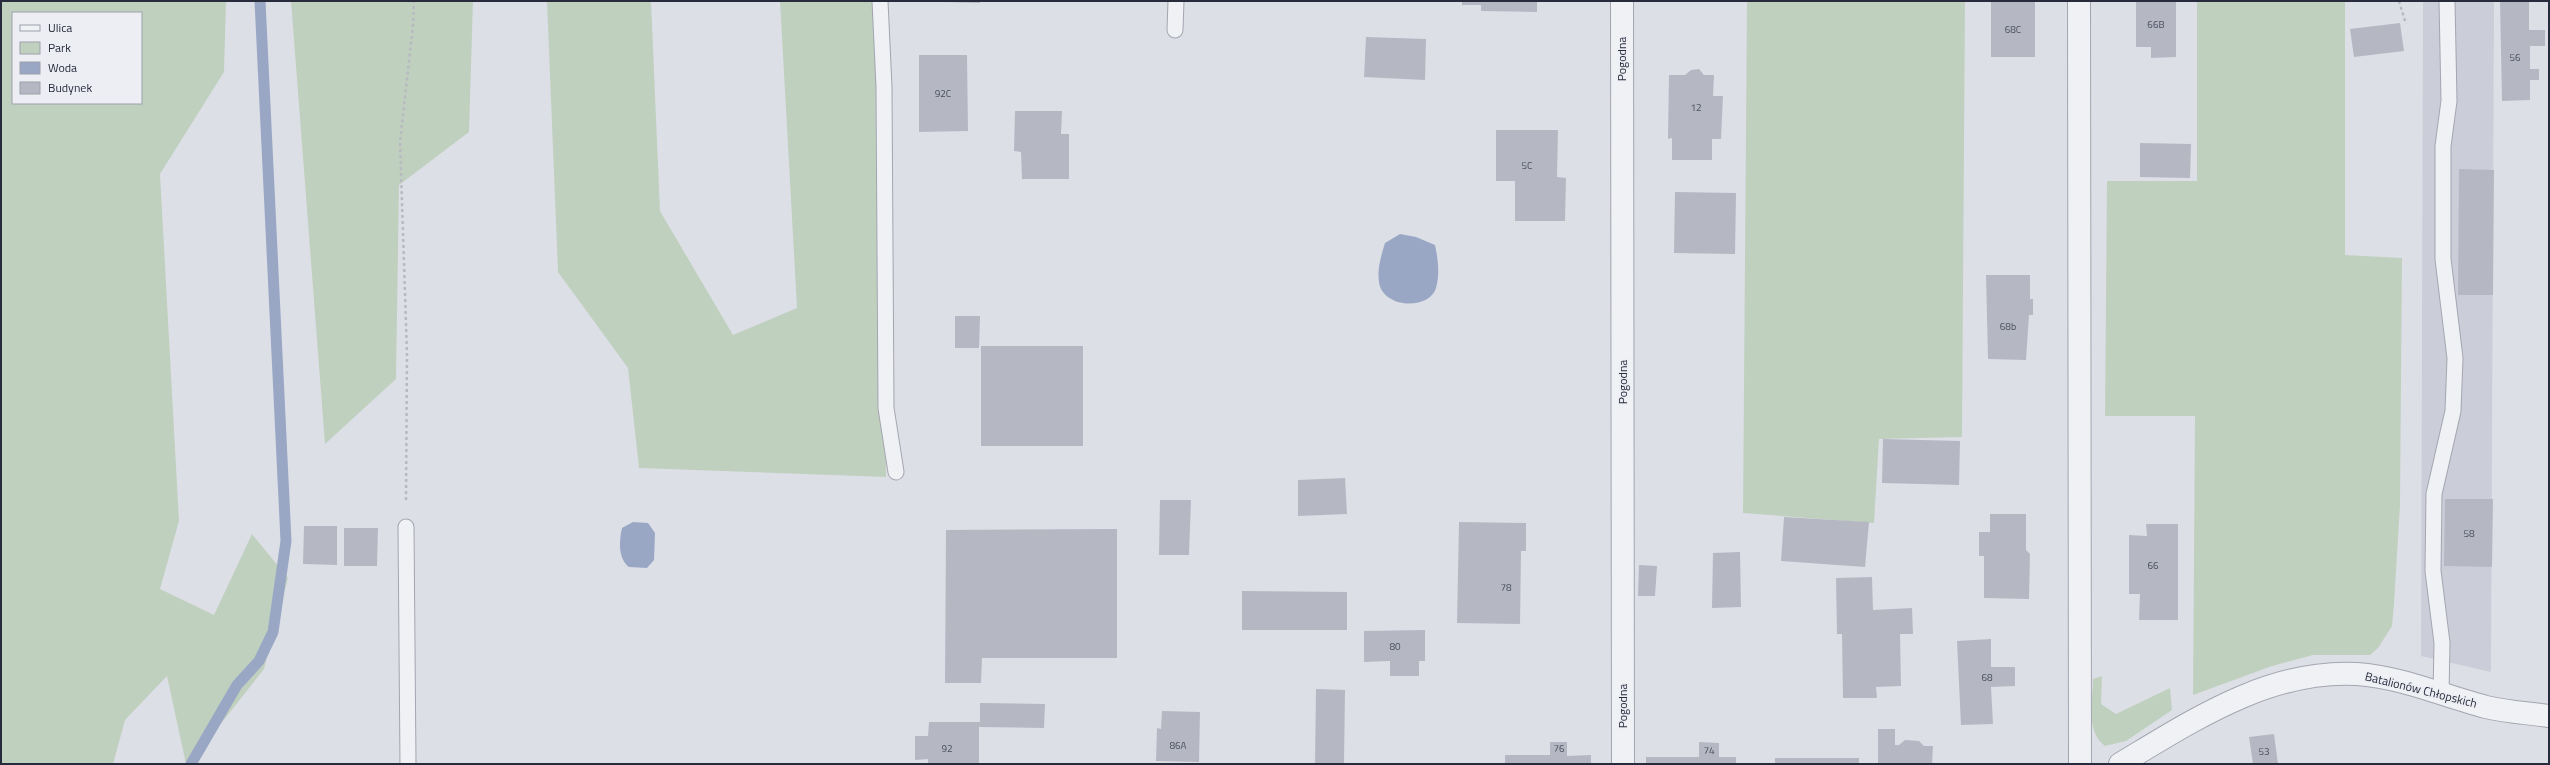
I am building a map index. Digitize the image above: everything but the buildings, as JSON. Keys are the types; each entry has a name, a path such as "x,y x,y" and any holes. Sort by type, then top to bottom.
{"street":[{"name":"Pogodna","path":"1622,1 1623,764"},
{"path":"2079,1 2080,764"},
{"name":"Batalionów Chłopskich","path":"2120,764 2216,707 2282,683 2311,677 2358,674 2399,682 2488,707 2549,716"}],"lane":[{"path":"880,1 884,87 886,408 896,472"},
{"path":"1175,30 1176,1"},
{"path":"2441,694 2442,643 2433,571 2434,494 2452,411 2455,358 2443,259 2443,146 2449,101 2447,1"},
{"path":"406,527 408,764"}],"path":[{"path":"406,527 407,354 400,142 414,25 414,1"},
{"path":"2399,1 2406,24"}],"shaded area":[{"path":"2423,1 2494,1 2491,672 2421,656"}],"green space":[{"path":"1,1 226,1 224,72 160,174 179,521 160,589 214,615 252,534 288,578 264,669 189,764 186,764 167,676 125,720 113,764 1,764"},
{"path":"291,1 473,1 469,132 399,185 396,379 325,444"},
{"path":"547,1 651,1 660,211 733,335 797,308 780,1 883,1 886,477 639,468 628,368 558,272"},
{"path":"1747,1 1965,1 1962,437 1879,439 1874,523 1743,513"},
{"path":"2197,1 2345,1 2345,255 2402,258 2400,505 2392,626 2378,648 2370,655 2313,655 2272,666 2193,695 2195,416 2105,416 2107,181 2197,181"},
{"path":"2102,676 2101,704 2116,714 2170,688 2172,710 2126,741 2105,746 2099,740 2092,724 2093,679"}],"water":[{"path":"1400,234 1416,237 1435,245 1438,266 1436,288 1432,295 1425,300 1416,303 1406,303 1388,297 1382,291 1379,282 1379,267 1385,243"},
{"path":"633,522 648,523 655,533 654,560 647,568 629,567 625,564 621,555 620,538 622,528"}],"waterway":[{"path":"191,764 237,685 259,661 273,632 286,541 260,1"}]}
